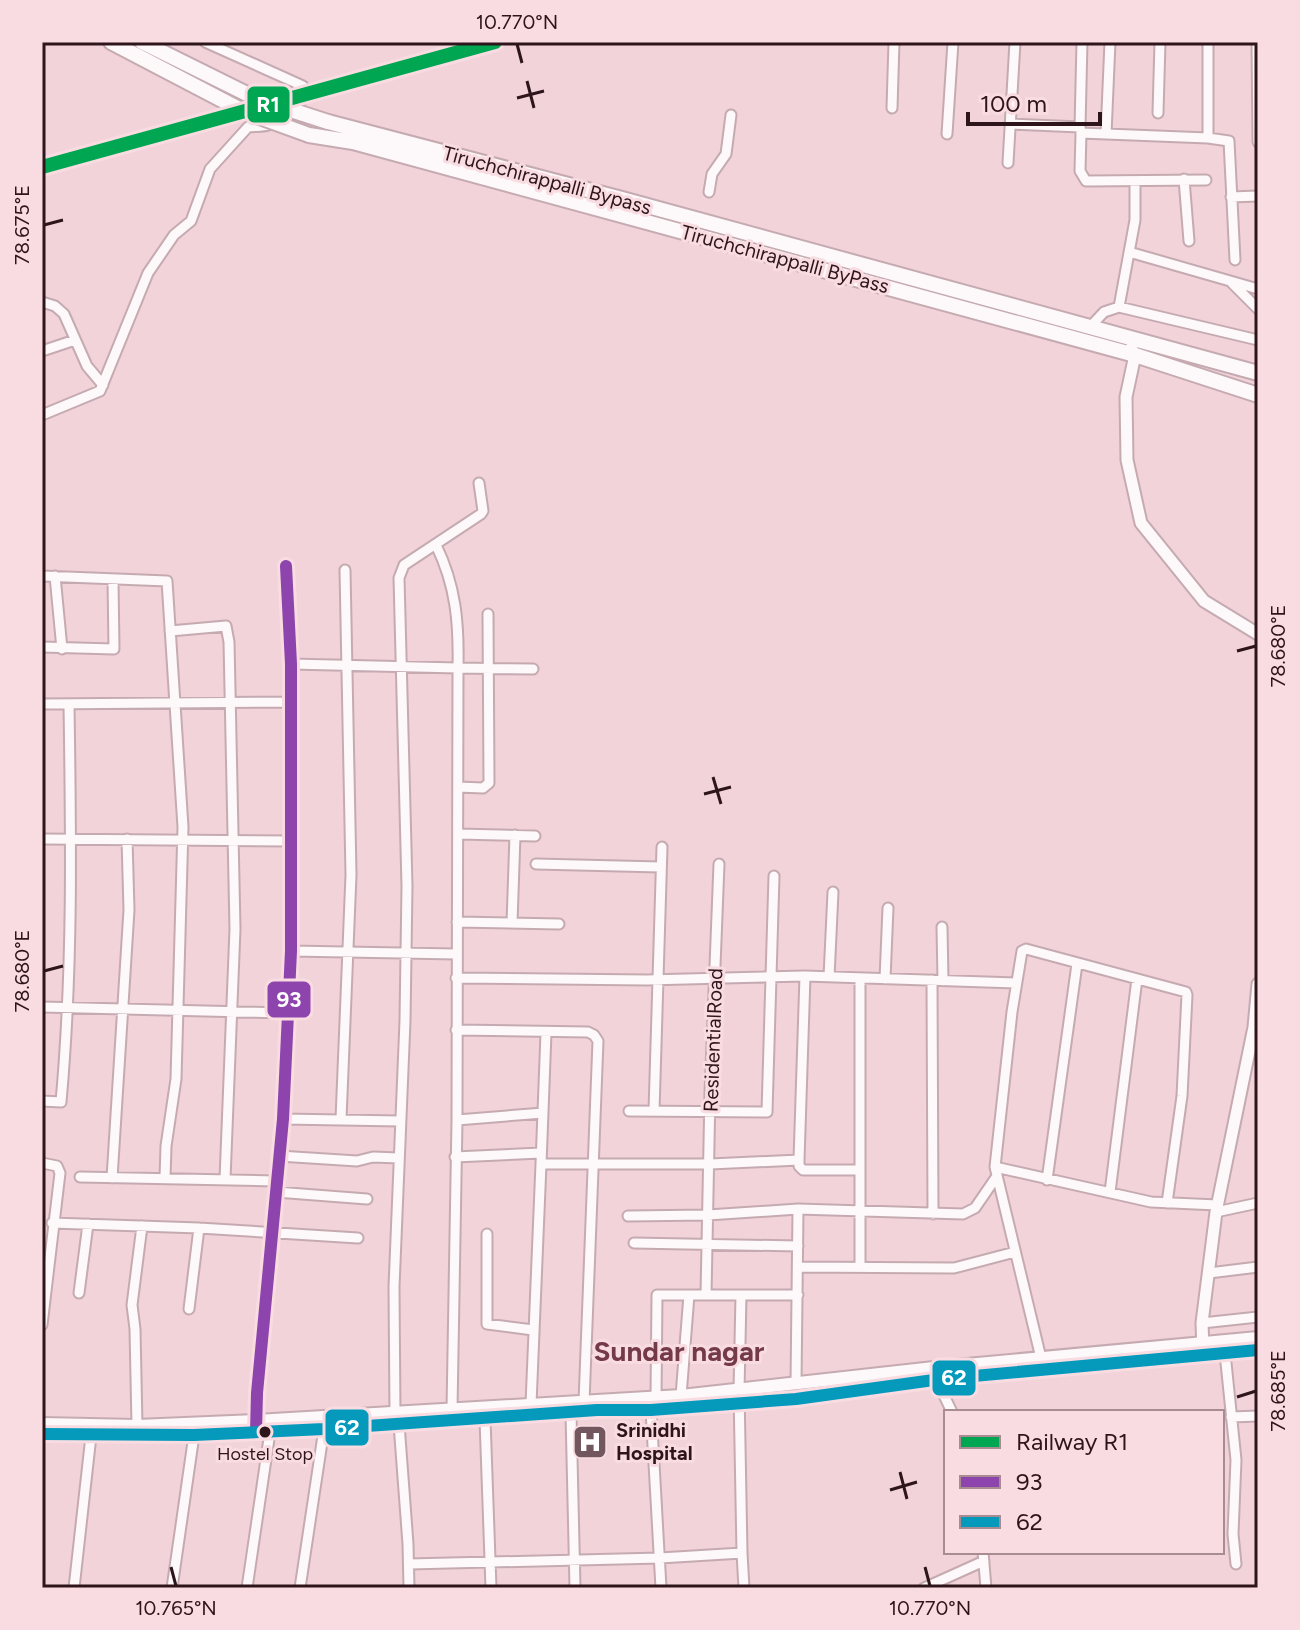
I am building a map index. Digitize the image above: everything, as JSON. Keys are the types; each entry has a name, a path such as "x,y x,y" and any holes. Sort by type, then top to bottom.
{"highway":[{"name":"Tiruchchirappalli ByPass","path":"111,42 243,111 309,135 353,142 618,212 1135,355 1258,395"},
{"name":"Tiruchchirappalli Bypass","path":"142,42 257,99 328,122 1258,373"},
{"path":"1146,343 1152,355 1216,378 1227,387"}],"main road":[{"path":"42,1424 96,1433 137,1426 256,1426 571,1413 740,1397 796,1384 1202,1348 1258,1338"},
{"path":"42,1434 194,1435 256,1426 270,1432 324,1429 452,1410 476,1416 531,1404 654,1404 681,1396 796,1399 1041,1358 1202,1348 1225,1353 1258,1350"}],"street":[{"path":"42,415 93,395 103,385 148,273 174,235 191,221 210,169 248,127 270,125 302,103 306,94 303,86 205,42"},
{"path":"892,108 894,42"},
{"path":"947,134 953,42"},
{"path":"1008,163 1015,42"},
{"path":"1082,42 1080,171 1086,181 1206,180"},
{"path":"1106,134 1110,42"},
{"path":"1158,113 1160,42"},
{"path":"1208,42 1208,138"},
{"path":"1257,42 1258,142"},
{"path":"709,192 712,174 726,154 731,115"},
{"path":"1010,124 1106,134 1229,141 1235,260"},
{"path":"1184,179 1189,241"},
{"path":"1119,307 1135,220 1135,181"},
{"path":"1231,197 1258,196"},
{"path":"1129,252 1258,289"},
{"path":"1231,281 1258,309"},
{"path":"42,302 60,309 87,366 103,385"},
{"path":"1089,328 1104,312 1119,307 1258,340"},
{"name":"Tiruchchirappalli Bypass","path":"1054,318 1065,327 1129,344 1135,355"},
{"path":"42,351 75,340"},
{"path":"1135,355 1126,397 1127,460 1141,523 1204,601 1258,634"},
{"path":"409,1588 397,1419 394,1287 406,953 401,571 404,565 481,514 479,483"},
{"path":"436,545 449,575 456,604 458,668 457,1120 452,1410"},
{"path":"256,1426 283,1119 291,951 291,664 286,566"},
{"path":"341,1119 351,875 345,570"},
{"path":"42,576 167,581 182,840 176,1079 166,1146 165,1178"},
{"path":"55,576 62,649"},
{"path":"42,647 114,649 113,580"},
{"path":"458,787 483,788 489,783 488,614"},
{"path":"170,631 226,626 231,702 235,929 225,1179"},
{"path":"291,664 533,669"},
{"path":"42,704 291,702"},
{"path":"42,1101 61,1102 68,1008 72,911 69,704"},
{"path":"459,834 535,836"},
{"path":"512,923 515,835"},
{"path":"42,839 292,841"},
{"path":"112,1178 129,910 127,839"},
{"path":"654,1111 662,847"},
{"path":"536,864 661,867"},
{"name":"ResidentialRoad","path":"706,1295 719,864"},
{"path":"629,1111 767,1112 774,876"},
{"path":"829,977 833,892"},
{"path":"885,979 888,908"},
{"path":"457,922 559,924"},
{"path":"933,1214 942,927"},
{"path":"1041,1358 996,1171 1022,951 1026,949 1186,992 1182,1096 1167,1203"},
{"path":"291,951 456,954"},
{"path":"1047,1180 1077,964"},
{"path":"456,978 658,980 805,976 1016,983"},
{"path":"805,976 799,1166 803,1170 859,1170"},
{"path":"1110,1192 1137,979"},
{"path":"860,980 860,1267"},
{"path":"1202,1348 1202,1323 1217,1209 1254,1027 1258,984"},
{"path":"42,1007 287,1013"},
{"path":"456,1030 588,1032 598,1041 584,1402"},
{"path":"531,1404 546,1033"},
{"path":"457,1120 543,1113"},
{"path":"283,1119 400,1121"},
{"path":"279,1156 357,1161 373,1157 398,1158"},
{"path":"455,1157 541,1158 594,1164 799,1160"},
{"path":"42,1163 59,1169 42,1325"},
{"path":"996,1171 1167,1203 1217,1209 1258,1203"},
{"path":"628,1216 798,1209 963,1214 975,1208 996,1171"},
{"path":"80,1177 276,1181"},
{"path":"276,1192 367,1199"},
{"path":"796,1384 798,1209"},
{"path":"52,1223 358,1238"},
{"path":"79,1293 88,1224"},
{"path":"137,1426 132,1305 142,1226"},
{"path":"189,1309 199,1228"},
{"path":"487,1234 487,1324 533,1330"},
{"path":"634,1243 798,1246"},
{"path":"798,1267 954,1268 1015,1252"},
{"path":"1209,1273 1258,1267"},
{"path":"661,1588 654,1404 657,1295 798,1295"},
{"path":"681,1396 689,1295"},
{"path":"741,1295 744,1588"},
{"path":"1202,1323 1258,1317"},
{"path":"1225,1353 1236,1460 1233,1534 1236,1564"},
{"path":"935,1374 951,1410"},
{"path":"571,1413 575,1588"},
{"path":"476,1416 491,1588"},
{"path":"1231,1417 1258,1416"},
{"path":"300,1588 324,1429"},
{"path":"247,1588 270,1432"},
{"path":"74,1588 96,1433"},
{"path":"172,1588 194,1435"},
{"path":"409,1564 742,1553"},
{"path":"924,1588 984,1556 986,1588"}],"rail line":[{"name":"R1","path":"42,167 495,42"}],"transit line":[{"name":"93","path":"256,1432 283,1119 291,951 291,664 286,566"},
{"name":"62","path":"42,1434 194,1435 597,1410 651,1410 796,1399 941,1379 1258,1350"}],"place":[{"name":"Hostel Stop","path":"265,1432"},
{"name":"Srinidhi Hospital","path":"590,1442"}],"district":[{"name":"Sundar nagar","path":"679,1351"}]}
